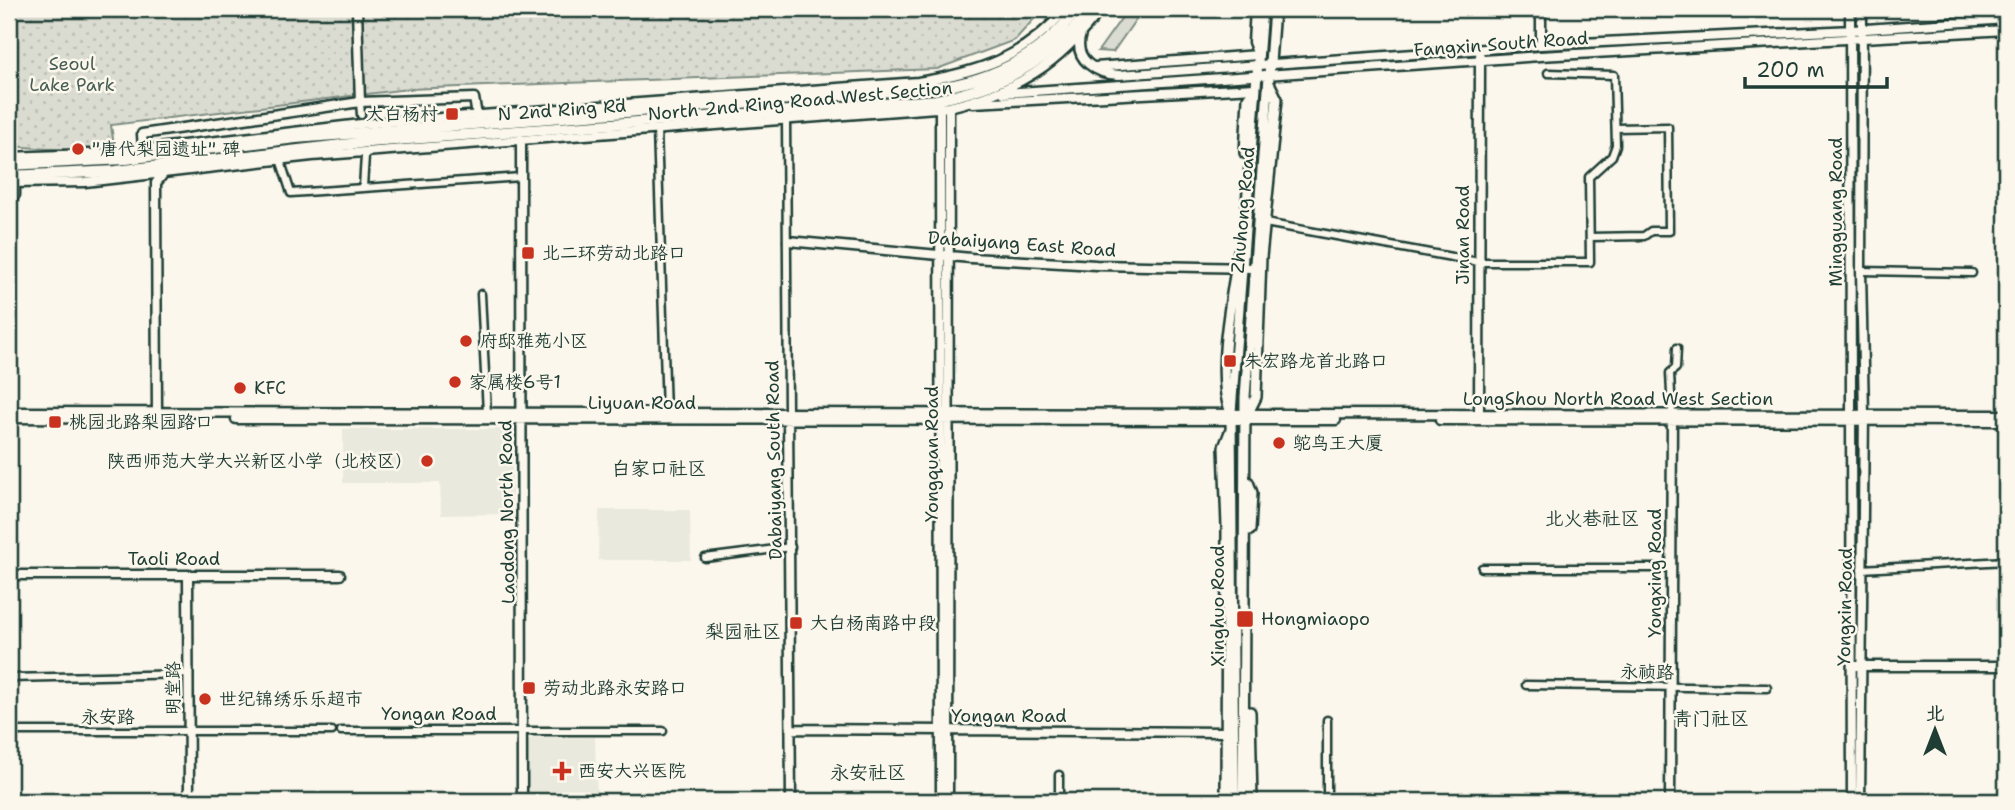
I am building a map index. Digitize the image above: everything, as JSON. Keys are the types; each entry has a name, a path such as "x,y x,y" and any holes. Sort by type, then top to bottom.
{"highway":[{"name":"N 2nd Ring Rd","path":"9,165 126,159 296,138 943,87 1003,70 1049,40 1077,9"},
{"name":"N 2nd Ring Rd","path":"11,181 116,171 163,170 279,155 936,100 966,94 1007,79 1033,65 1074,30 1090,9"}],"main road":[{"path":"357,9 360,102"},
{"name":"North 2nd Ring Road West Section","path":"9,156 70,156 361,124 918,82 964,75 1012,55 1040,34 1066,9"},
{"name":"North 2nd Ring Road West Section","path":"279,155 944,107 998,94 1033,76 1082,33 1101,9"},
{"path":"1255,9 1253,42 1257,59"},
{"name":"Zhuhong Road","path":"1232,420 1239,267 1262,9"},
{"name":"Zhuhong Road","path":"1246,417 1245,397 1258,271 1255,249 1274,9"},
{"path":"1541,9 1541,46"},
{"name":"Mingguang Road","path":"1850,9 1853,417"},
{"name":"Mingguang Road","path":"1862,9 1863,418"},
{"name":"Fangxin South Road","path":"1082,33 1079,44 1084,61 1094,67 1110,68 1257,59 1271,63 2006,19"},
{"name":"Fangxin South Road","path":"998,94 1256,76 1270,80 1480,61 2006,30"},
{"name":"Jinan Road","path":"1479,417 1480,50"},
{"path":"1258,271 1277,99 1270,80"},
{"path":"963,103 1255,88"},
{"path":"143,149 142,134 360,102 474,98 477,116"},
{"name":"Yongquan Road","path":"944,107 945,731 948,801"},
{"name":"Laodong North Road","path":"521,139 522,801"},
{"path":"158,416 156,183 163,170"},
{"name":"Dabaiyang East Road","path":"788,241 1096,265 1239,267 1258,271"},
{"name":"Liyuan Road","path":"9,412 158,416 788,415 1232,420"},
{"name":"Liyuan Road","path":"9,418 487,413 521,416 666,412 788,415"},
{"name":"Dabaiyang South Road","path":"788,415 791,801"},
{"name":"LongShou North Road West Section","path":"1863,418 2006,415"},
{"name":"LongShou North Road West Section","path":"1232,420 1246,417 1853,417 2006,421"},
{"name":"Xinghuo Road","path":"1243,801 1246,417"},
{"name":"Yongxing Road","path":"1670,801 1672,417"},
{"name":"Yongxin Road","path":"1853,417 1860,801"},
{"name":"Yongxin Road","path":"1852,801 1861,569 1863,418"},
{"path":"1231,583 1224,447 1232,420"},
{"name":"Xinghuo Road","path":"1232,420 1234,536 1230,644 1235,712 1234,801"},
{"path":"1245,476 1252,493 1252,801"},
{"path":"1226,511 1234,536"},
{"name":"Taoli Road","path":"9,575 340,575"},
{"name":"明堂路","path":"188,576 189,801"},
{"path":"1226,801 1230,644"},
{"path":"1856,666 2006,666"},
{"path":"1245,694 1250,718"},
{"path":"1228,695 1235,712"},
{"name":"Yongan Road","path":"791,729 1226,732"},
{"name":"Yongquan Road","path":"941,801 945,731"}],"street":[{"path":"1265,223 1479,262 1590,262 1589,177 1612,156 1616,128 1614,75 1548,73"},
{"path":"360,102 361,115"},
{"name":"Dabaiyang South Road","path":"786,119 788,415"},
{"path":"1590,237 1644,236 1651,231 1668,231 1668,127 1616,128"},
{"path":"657,129 666,412"},
{"path":"279,155 291,193 521,177"},
{"path":"363,187 365,156"},
{"path":"9,203 16,195 11,181"},
{"path":"1861,271 1972,273"},
{"path":"481,294 487,413"},
{"name":"Yongxing Road","path":"1672,417 1670,373 1676,368 1677,348"},
{"path":"705,558 791,547"},
{"path":"1861,569 2006,561"},
{"path":"1482,568 1671,568"},
{"path":"9,678 189,674"},
{"name":"永祯路","path":"1526,685 1767,688"},
{"path":"1326,801 1327,720"},
{"name":"永安路","path":"9,731 332,731"},
{"name":"Yongan Road","path":"341,731 663,731"},
{"path":"1059,775 1059,801"}],"shaded area":[{"name":"陕西师范大学大兴新区小学（北校区）","path":"343,429 500,429 512,440 512,514 441,515 440,483 343,483"},
{"path":"599,510 690,510 691,560 598,560"},
{"name":"西安大兴医院","path":"595,737 597,801 528,801 528,741 531,738"}],"green space":[{"name":"Seoul Lake Park","path":"9,9 1043,9 1015,40 937,69 408,89 111,125 115,153 9,146"},
{"path":"1128,9 1143,9 1113,52 1098,51"}],"place":[{"name":"大白杨村","path":"452,114"},
{"name":"\"唐代梨园遗址\" 碑","path":"78,149"},
{"name":"北二环劳动北路口","path":"528,253"},
{"name":"府邸雅苑小区","path":"466,341"},
{"name":"朱宏路龙首北路口","path":"1230,361"},
{"name":"家属楼6号1","path":"455,382"},
{"name":"KFC","path":"240,388"},
{"name":"桃园北路梨园路口","path":"55,422"},
{"name":"鸵鸟王大厦","path":"1279,443"},
{"name":"陕西师范大学大兴新区小学（北校区）","path":"427,461"},
{"name":"Hongmiaopo","path":"1245,619"},
{"name":"大白杨南路中段","path":"796,623"},
{"name":"劳动北路永安路口","path":"529,688"},
{"name":"世纪锦绣乐乐超市","path":"205,699"},
{"name":"西安大兴医院","path":"562,771"}],"district":[{"name":"白家口社区","path":"659,468"},
{"name":"北火巷社区","path":"1592,518"},
{"name":"梨园社区","path":"743,631"},
{"name":"青门社区","path":"1711,718"},
{"name":"永安社区","path":"868,772"}]}
